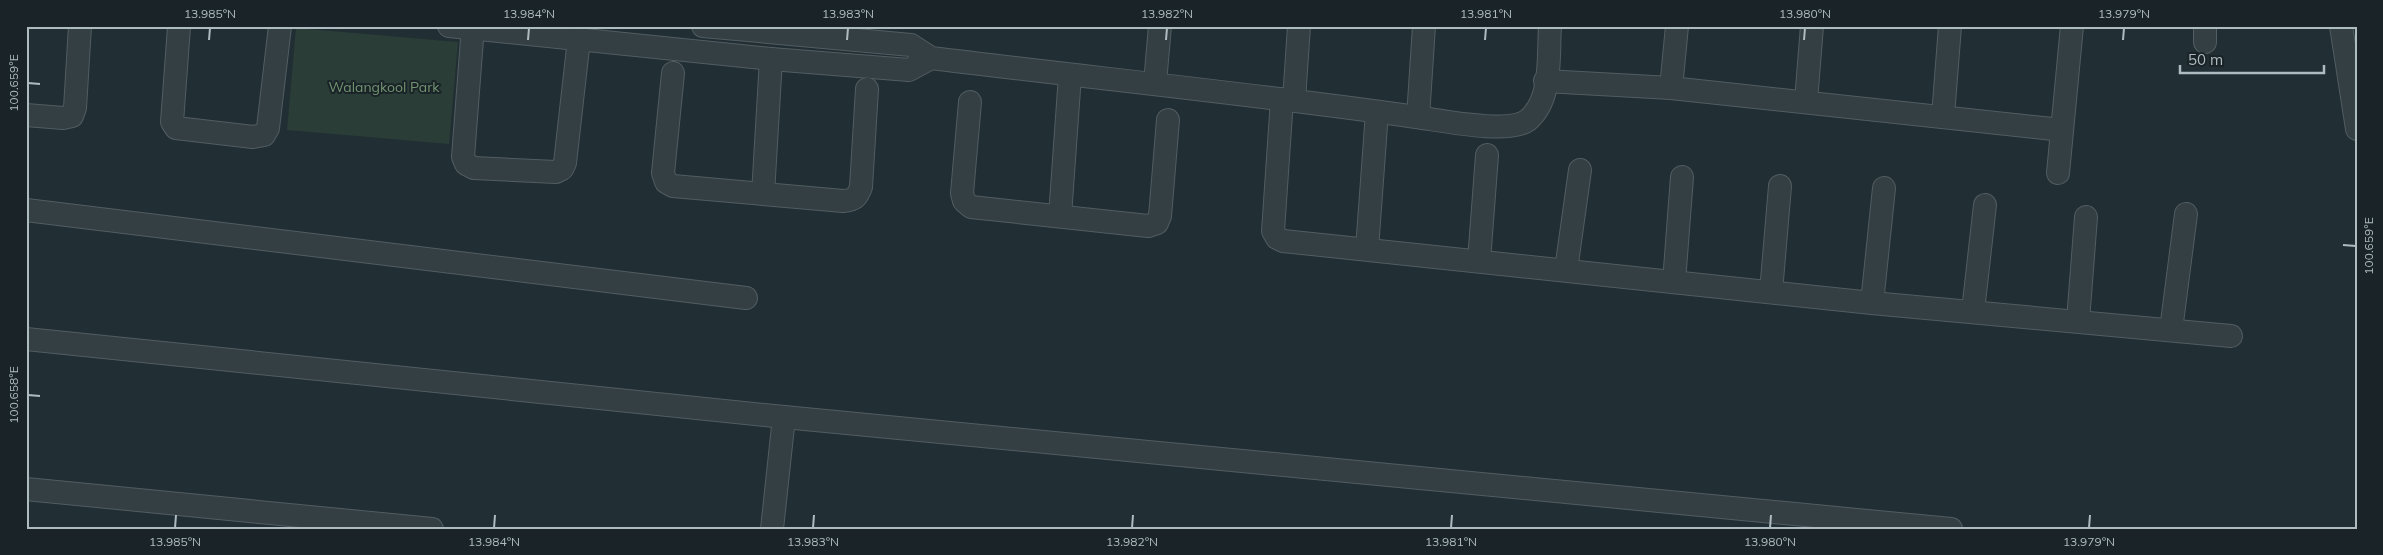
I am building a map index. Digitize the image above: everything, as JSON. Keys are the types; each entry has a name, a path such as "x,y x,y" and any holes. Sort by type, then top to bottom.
{"street":[{"path":"26,115 63,118 72,116 75,108 80,26"},
{"path":"179,27 172,122 176,128 254,137 264,135 268,128 280,26"},
{"path":"449,26 520,30 579,39 771,59 910,70 931,58 1155,83 1457,123 1508,126 1527,120 1544,95 1550,26"},
{"path":"703,26 912,36 931,58"},
{"path":"1155,83 1160,26"},
{"path":"1300,26 1288,100 1273,231 1277,238 1283,242 1366,249 1872,303 2231,336"},
{"path":"1418,117 1424,26"},
{"path":"1671,88 1677,26"},
{"path":"1806,101 1812,26"},
{"path":"1943,116 1950,26"},
{"path":"2058,173 2072,26"},
{"path":"2341,26 2357,129"},
{"path":"473,27 463,157 466,164 474,168 556,172 562,169 565,163 579,39"},
{"path":"910,70 912,36"},
{"path":"763,194 771,59"},
{"path":"673,73 663,174 666,182 673,186 843,201 852,200 858,196 861,187 867,89"},
{"path":"1060,216 1070,75"},
{"path":"1546,81 1671,88 2062,130"},
{"path":"970,102 962,194 964,201 971,206 1148,226 1156,223 1160,216 1168,120"},
{"path":"1366,249 1377,112"},
{"path":"1479,261 1487,155"},
{"path":"1566,270 1580,170"},
{"path":"1674,282 1682,178"},
{"path":"1771,292 1780,186"},
{"path":"1872,303 1884,188"},
{"path":"1973,312 1985,205"},
{"path":"26,210 746,298"},
{"path":"2171,330 2186,214"},
{"path":"2078,321 2086,217"},
{"path":"26,340 1819,522 1951,529"},
{"path":"772,529 784,418"},
{"path":"26,489 432,529"}],"green space":[{"name":"Walangkool Park","path":"296,28 458,42 449,144 287,130"}]}
